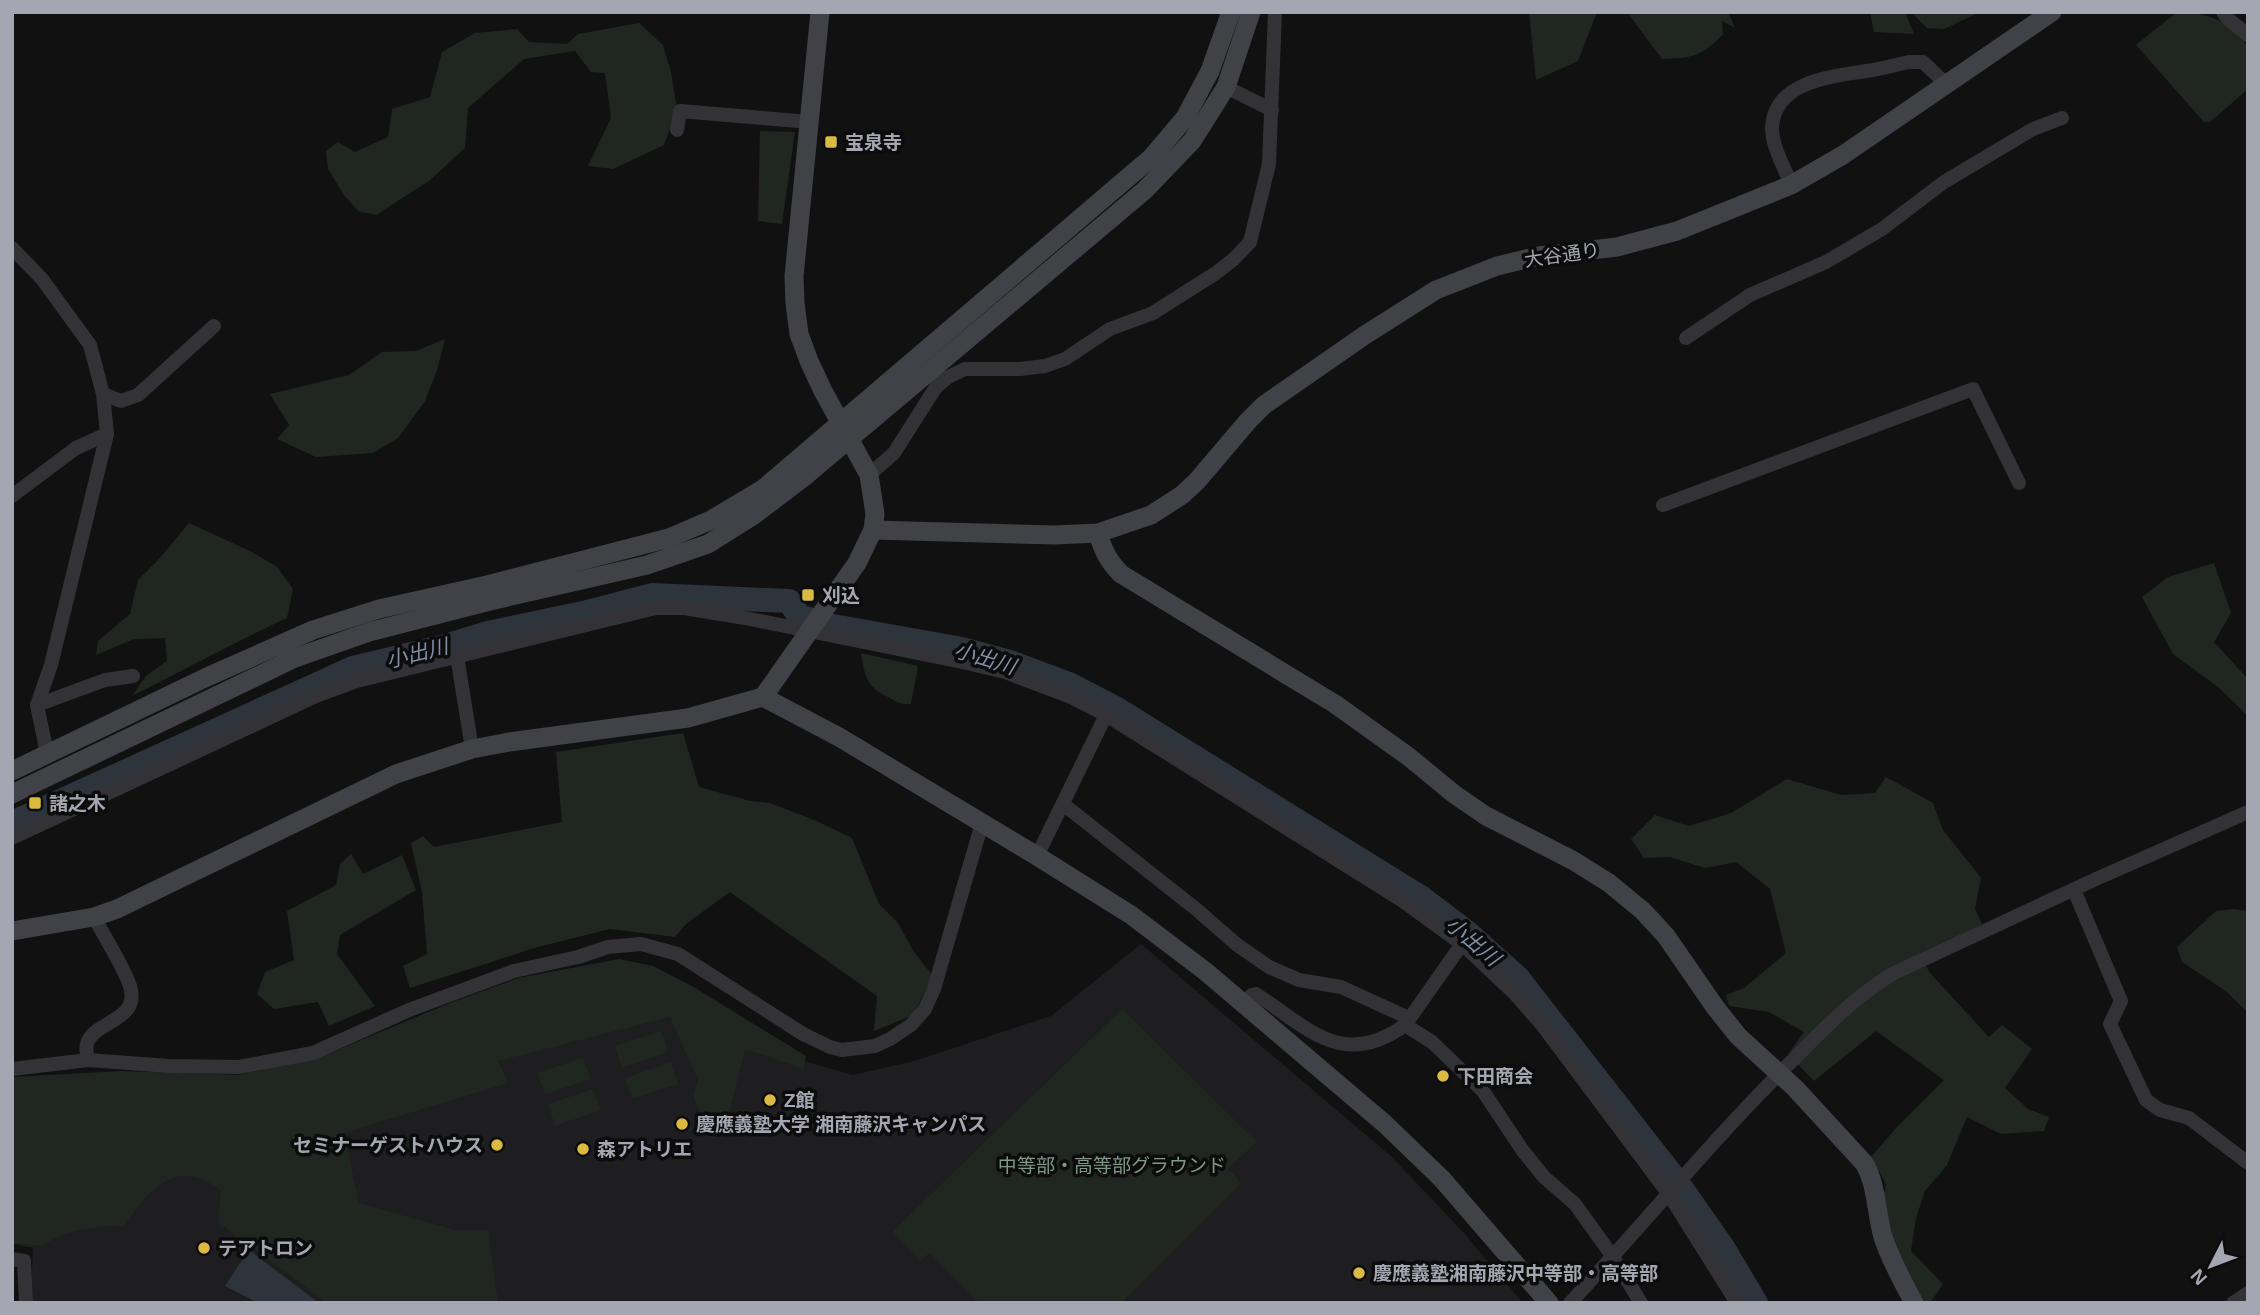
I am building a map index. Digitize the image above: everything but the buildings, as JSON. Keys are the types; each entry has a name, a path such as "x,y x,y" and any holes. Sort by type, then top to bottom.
{"street":[{"path":"12,931 94,917 117,909 396,774 472,749 688,718 763,697 857,563 873,530 875,514 869,475 809,361 799,334 794,303 794,276 820,12"},
{"path":"12,771 229,667 313,630 379,609 487,585 669,538 711,520 763,489 1152,157 1185,118 1210,71 1231,12"},
{"path":"12,794 295,658 369,632 647,565 708,544 754,515 850,440 951,351 1145,190 1192,141 1226,87 1251,12"},
{"path":"869,475 894,453 936,387 948,377 965,369 1020,369 1045,366 1065,359 1110,329 1153,313 1234,260 1250,242 1269,164 1275,12"},
{"name":"大谷通り","path":"873,530 1055,535 1098,533 1151,515 1182,495 1264,405 1436,290 1497,266 1529,258 1617,247 1658,237 1791,185 1826,165 2052,12"},
{"path":"2223,12 2248,35"},
{"path":"1791,185 1772,128 1775,114 1793,90 1818,79 1909,62 1923,62 1946,84"},
{"path":"1226,87 1272,110"},
{"path":"677,130 680,111 810,122"},
{"path":"1686,338 1750,295 1826,262 1882,229 1944,182 2033,129 2062,118"},
{"path":"12,248 42,279 90,345 103,394 107,434 51,665 37,705 47,754"},
{"path":"103,394 121,401 138,395 214,326"},
{"path":"1663,505 1973,389 2019,483"},
{"path":"12,496 76,448 107,434"},
{"path":"1098,533 1104,552 1121,574 1335,704 1486,816 1574,861 1609,883 1643,911 1666,936 1738,1036 1796,1088 1868,1169 1872,1176 1884,1240 1914,1303"},
{"path":"12,838 316,696 357,681 656,608 684,608 745,618 814,624 1005,672 1071,697 1106,715 1403,901 1462,944 1514,993 1543,1026 1670,1191 1737,1303"},
{"path":"457,656 472,749"},
{"path":"37,705 106,680 133,676"},
{"path":"763,697 839,737 1131,915 1243,1003 1385,1125 1442,1179 1549,1303"},
{"path":"1037,856 1106,715"},
{"path":"1063,804 1236,944 1269,967 1300,980 1341,988 1407,1022 1432,1042 1483,1091 1544,1177 1575,1204 1642,1303"},
{"path":"1570,1303 1778,1074 1845,1007 1864,992 1892,974 2248,812"},
{"path":"12,1069 88,1060 169,1066 239,1067 313,1053 409,1010 514,971 545,962 578,957 608,947 641,944 678,954 803,1034 830,1047 842,1050 875,1046 911,1025 925,1009 934,989 982,823"},
{"path":"2074,890 2121,1001 2110,1024 2146,1100 2160,1110 2189,1118 2248,1163"},
{"path":"88,1060 86,1048 90,1037 126,1012 131,1001 131,987 94,917"},
{"path":"1243,1003 1256,994 1329,1042 1352,1046 1388,1038 1407,1022 1462,944"},
{"path":"12,1259 24,1261 26,1303"},
{"path":"2233,1303 2248,1293"}],"shaded area":[{"name":"慶應義塾大学 湘南藤沢キャンパス","path":"1141,944 1392,1157 1463,1232 1523,1303 33,1303 33,1248 12,1244 12,1092 242,1081 615,973 800,1060 853,1075 914,1061 1051,1016"},
{"path":"249,1249 319,1303 258,1303 225,1286"}],"green space":[{"path":"1529,12 1597,12 1578,61 1536,80"},
{"path":"1627,12 1728,12 1735,28 1722,21 1723,34 1702,52 1689,57 1662,59"},
{"path":"1870,12 1905,12 1914,34 1874,32"},
{"path":"1911,12 1980,12 1944,29 1927,28"},
{"path":"2177,12 2208,16 2226,24 2248,47 2248,89 2210,122 2204,122 2136,45"},
{"path":"639,23 663,45 677,109 664,145 613,169 588,166 611,118 605,73 591,72 575,51 524,59 468,108 465,148 429,181 376,215 358,211 328,169 326,151 338,142 355,152 388,137 392,109 430,97 442,52 475,33 517,29 529,42 567,44 578,34"},
{"path":"760,131 795,132 782,224 758,221"},
{"path":"445,339 425,401 398,438 373,453 316,457 277,439 289,425 270,394 349,375 382,352 416,351"},
{"path":"189,523 252,552 277,567 293,589 287,618 132,696 146,676 167,661 165,638 134,639 96,655 98,641 130,614 138,580"},
{"path":"2214,563 2231,613 2214,642 2248,679 2248,716 2217,686 2173,654 2142,597 2168,577"},
{"path":"861,653 918,666 911,704 895,701 871,685"},
{"path":"683,733 699,787 750,801 770,803 852,838 879,904 898,923 914,952 933,976 913,1015 874,1031 877,996 730,892 686,924 675,937 610,929 538,947 410,988 403,966 427,954 422,892 411,843 423,836 434,847 562,822 556,752"},
{"path":"1886,777 1933,803 1943,830 1981,878 1975,909 1985,930 1922,958 1930,973 1989,1037 2002,1025 2032,1049 2005,1088 2028,1109 2049,1117 2044,1131 2001,1134 1967,1117 1947,1165 1925,1191 1916,1218 1911,1251 1943,1284 1930,1303 1918,1303 1881,1208 1886,1184 1871,1157 1944,1080 1876,1031 1814,1081 1788,1054 1804,1032 1769,1012 1729,1006 1726,995 1744,988 1786,953 1770,889 1736,862 1705,868 1670,857 1644,858 1631,839 1655,815 1689,826 1731,813 1787,779 1841,795 1875,793"},
{"path":"351,854 363,874 402,855 416,890 340,935 337,954 375,1006 329,1026 318,1002 274,1009 257,994 265,972 294,960 287,911 336,885 340,864"},
{"path":"2216,911 2248,911 2248,1013 2226,991 2182,962 2177,947"},
{"path":"619,959 653,966 692,986 806,1056 804,1069 745,1049 725,1130 703,1122 693,1095 698,1080 670,1017 498,1061 508,1083 344,1133 359,1203 455,1230 488,1230 498,1303 327,1303 218,1222 221,1190 197,1177 185,1176 163,1182 146,1197 124,1226 82,1230 60,1236 42,1246 12,1243 12,1077 121,1071 239,1075 328,1054 518,978"},
{"name":"中等部・高等部グラウンド","path":"1122,1009 1257,1142 1228,1168 1241,1183 1121,1303 979,1303 929,1253 921,1261 892,1232"},
{"path":"661,1031 668,1052 622,1068 615,1046"},
{"path":"583,1058 591,1079 545,1094 537,1073"},
{"path":"671,1062 678,1084 633,1099 625,1078"},
{"path":"593,1089 601,1110 555,1126 548,1104"}],"waterway":[{"name":"小出川","path":"12,823 353,668 652,595 789,601 799,616 828,625 962,649 1010,662 1069,684 1117,709 1422,898 1468,933 1518,978 1675,1179 1724,1249 1756,1303"}],"place":[{"name":"宝泉寺","path":"831,142"},
{"name":"刈込","path":"808,595"},
{"name":"諸之木","path":"35,803"},
{"name":"下田商会","path":"1443,1076"},
{"name":"Ζ館","path":"770,1100"},
{"name":"慶應義塾大学 湘南藤沢キャンパス","path":"682,1124"},
{"name":"セミナーゲストハウス","path":"497,1145"},
{"name":"森アトリエ","path":"583,1149"},
{"name":"テアトロン","path":"204,1248"},
{"name":"慶應義塾湘南藤沢中等部・高等部","path":"1359,1273"}]}
